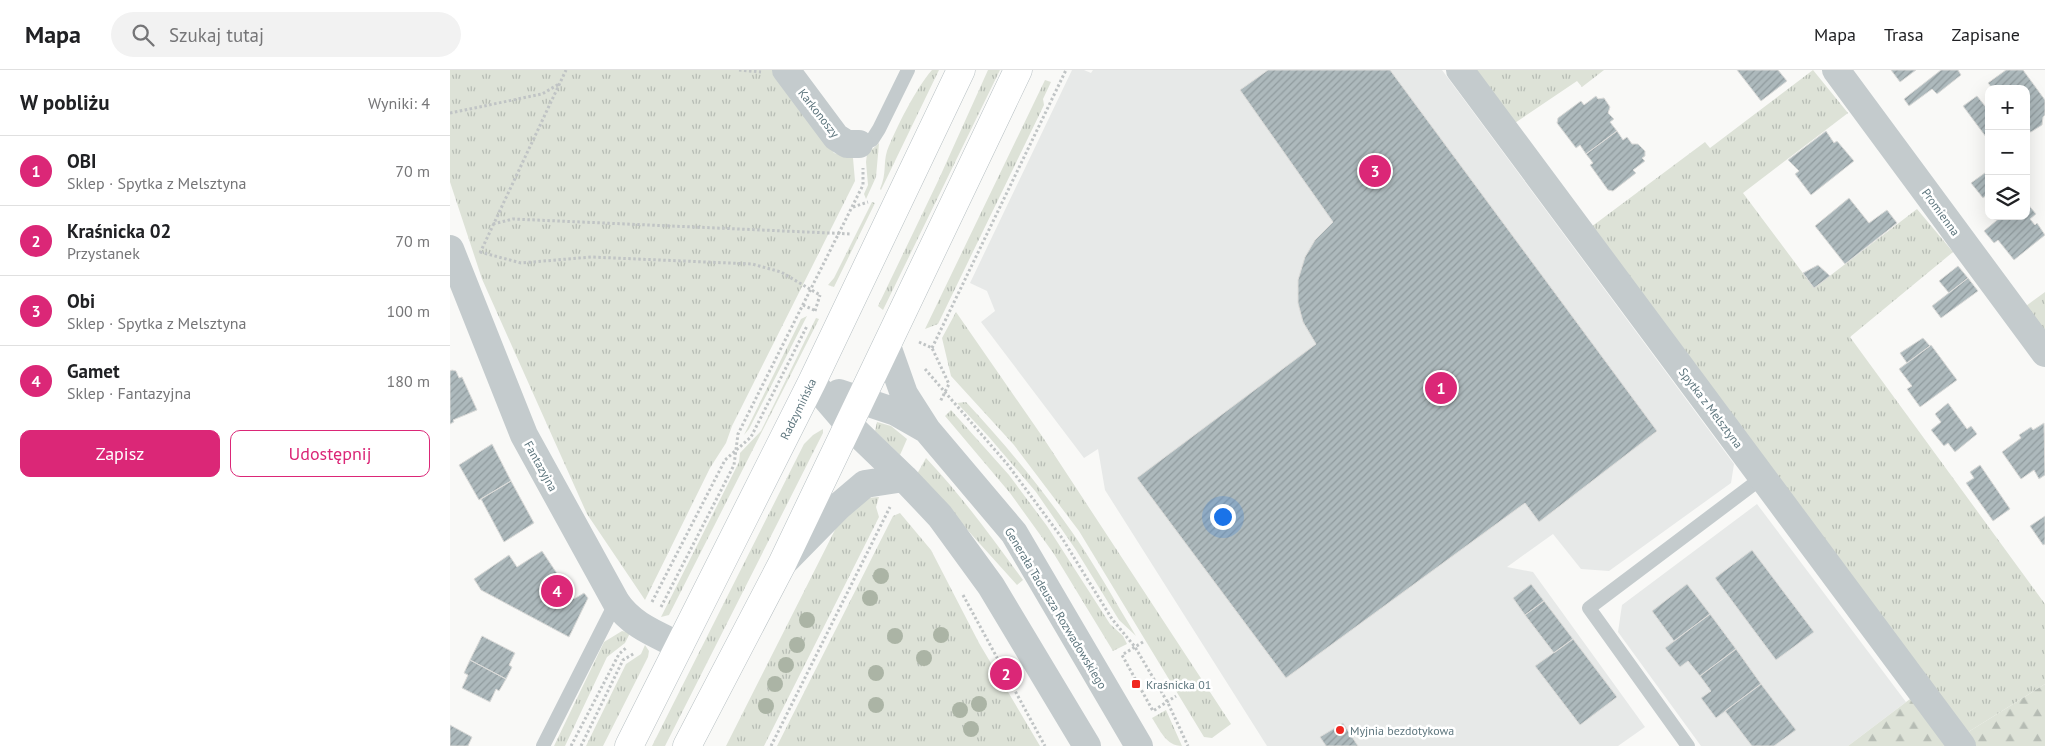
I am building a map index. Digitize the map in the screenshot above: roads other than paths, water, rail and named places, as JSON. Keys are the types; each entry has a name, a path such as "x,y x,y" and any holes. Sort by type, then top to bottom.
{"main road":[{"name":"Radzymińska","path":"629,746 812,382 961,70"},
{"path":"687,746 782,564 1018,70"}],"street":[{"name":"Karkonoszy","path":"786,70 836,137 846,144 859,144"},
{"name":"Spytka z Melsztyna","path":"1460,70 1962,746"},
{"name":"Promienna","path":"1836,70 2045,354"},
{"name":"Fantazyjna","path":"450,249 524,435 616,602 624,614 644,628 680,646"},
{"path":"887,346 904,394 933,418"},
{"path":"812,382 854,412 904,478 940,516 992,586 1087,746"},
{"path":"854,412 896,412 933,418"},
{"name":"Generała Tadeusza Rozwadowskiego","path":"933,418 1014,532 1139,746"},
{"path":"782,564 839,506 865,484 904,478"}],"lane":[{"path":"859,144 872,140 908,70"},
{"path":"1688,746 1589,608 1763,477"},
{"path":"543,746 616,602"}],"place":[{"name":"Obi","path":"1375,171"},
{"name":"OBI","path":"1441,388"},
{"name":"Gamet","path":"557,591"},
{"name":"Kraśnicka 02","path":"1006,674"},
{"name":"Kraśnicka 01","path":"1136,684"},
{"name":"Myjnia bezdotykowa","path":"1340,730"}]}
